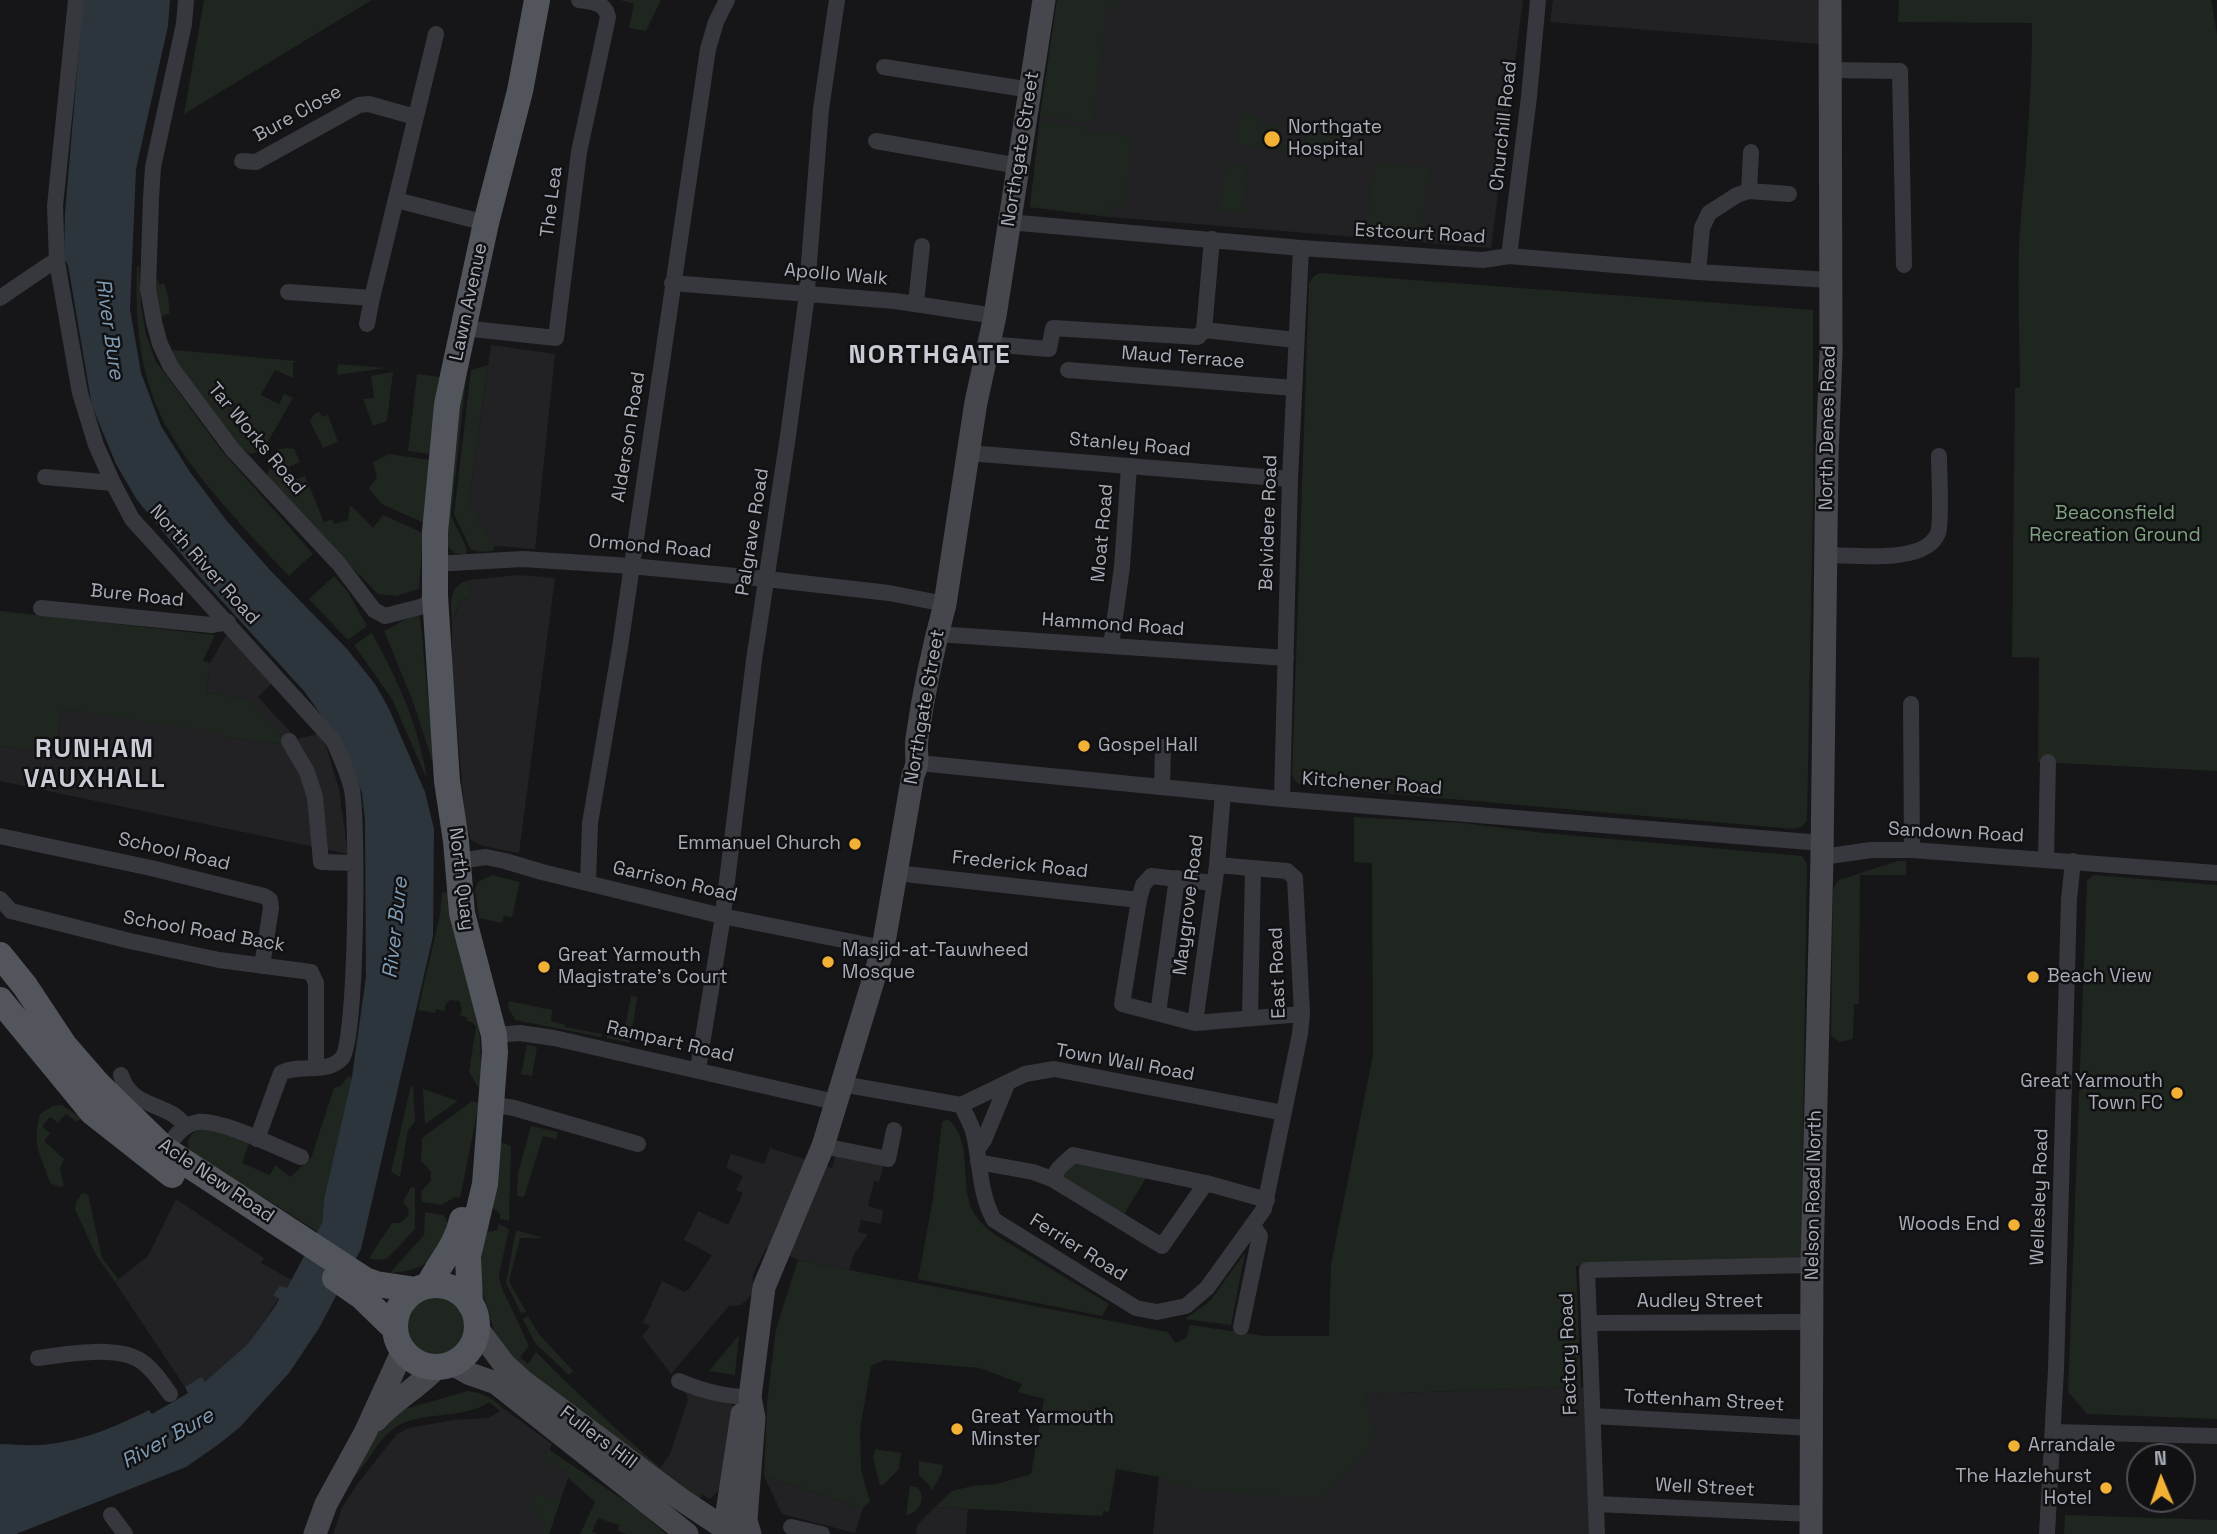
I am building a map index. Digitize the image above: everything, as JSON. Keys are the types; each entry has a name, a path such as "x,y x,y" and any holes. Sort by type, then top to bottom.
{"main road":[{"name":"Lawn Avenue","path":"435,603 434,564 447,405 486,223 520,91 537,0"},
{"name":"North Quay","path":"435,603 447,781 462,913 494,1035 496,1067 490,1104 485,1184 468,1256 473,1316"},
{"name":"Acle New Road","path":"0,955 25,986 64,1045 95,1081 166,1150 210,1188 355,1282 399,1339"},
{"path":"0,972 60,1050 67,1064 60,1084"},
{"name":"Acle New Road","path":"0,1000 60,1084 159,1166 210,1188"},
{"path":"60,1084 71,1072 80,1072 95,1081"},
{"name":"North Quay","path":"422,1288 451,1252 473,1173 487,1146"},
{"name":"Acle New Road","path":"355,1282 422,1288"},
{"path":"449,1287 459,1292 473,1316 470,1349 445,1365 418,1363 399,1339 396,1315 402,1303 422,1288 449,1287"}],"street":[{"name":"North River Road","path":"76,0 55,206 57,262 80,394 96,445 132,519 333,740 346,767 353,793 355,863 352,1013 346,1052 332,1065 316,1068"},
{"name":"Tar Works Road","path":"186,0 184,24 153,167 150,198 148,289 160,344 171,367 232,449 339,564 374,610 385,616 435,603"},
{"name":"The Lea","path":"463,328 556,338 579,152 608,17 607,9 602,4 579,0"},
{"name":"Alderson Road","path":"588,883 590,823 708,49 716,22 727,0"},
{"name":"Palgrave Road","path":"698,1069 722,916 747,712 789,436 806,294 821,109 837,0"},
{"name":"Northgate Street","path":"750,1534 746,1521 754,1418 750,1398 764,1287 823,1146 883,948 913,775 919,763 917,740 945,604 968,453 995,316 1044,0"},
{"name":"Churchill Road","path":"1509,256 1538,0"},
{"name":"North Denes Road","path":"1822,850 1825,555 1831,353 1830,0"},
{"path":"367,324 397,200 428,43"},
{"path":"884,67 1031,90"},
{"path":"1830,70 1900,71 1904,265"},
{"name":"Bure Close","path":"242,161 256,162 359,104 369,104 415,117"},
{"path":"876,141 1019,166"},
{"path":"1749,191 1751,152"},
{"path":"1698,272 1704,220 1715,208 1749,191 1789,194"},
{"path":"397,200 486,223"},
{"name":"Estcourt Road","path":"1008,222 1301,248 1483,260 1509,256 1829,280"},
{"path":"988,344 1049,349 1053,328 1198,337 1204,330 1212,239"},
{"path":"916,303 922,246"},
{"name":"Belvidere Road","path":"1282,799 1290,479 1301,248"},
{"path":"0,298 57,262"},
{"path":"305,293 306,276"},
{"name":"Apollo Walk","path":"672,283 916,303 995,316"},
{"path":"288,292 372,298"},
{"path":"1204,330 1296,340"},
{"name":"Maud Terrace","path":"1068,370 1294,388"},
{"name":"Stanley Road","path":"968,453 1290,479"},
{"path":"1825,555 1909,554 1928,545 1939,532 1939,456"},
{"name":"Moat Road","path":"1111,646 1122,567 1129,466"},
{"path":"45,477 113,483"},
{"name":"Ormond Road","path":"434,564 523,559 631,566 889,593 945,604"},
{"name":"Bure Road","path":"41,608 211,625 228,622"},
{"name":"Hammond Road","path":"937,634 1286,658"},
{"path":"1911,704 1912,849"},
{"path":"289,741 307,772 315,797 321,862 355,863"},
{"path":"1162,786 1163,747"},
{"name":"Sandown Road","path":"2046,859 2048,762"},
{"name":"Kitchener Road","path":"919,763 1822,850"},
{"name":"Maygrove Road","path":"1195,1023 1217,865 1223,793"},
{"name":"School Road","path":"0,836 264,895 270,900 271,908 262,967"},
{"name":"Sandown Road","path":"1822,850 1912,849 2217,873"},
{"name":"Nelson Road North","path":"1811,1524 1811,1322 1822,850"},
{"name":"Garrison Road","path":"458,860 486,857 722,916 883,948"},
{"name":"Wellesley Road","path":"2048,1534 2054,1432 2069,899 2073,861"},
{"name":"East Road","path":"1207,1288 1264,1209 1302,1014 1295,878 1287,871 1217,865"},
{"path":"1250,1018 1253,868"},
{"name":"Frederick Road","path":"896,873 1139,900"},
{"path":"1214,883 1151,876 1143,885 1122,1004 1195,1023 1302,1014"},
{"path":"1158,1013 1177,878"},
{"name":"School Road Back","path":"0,899 11,911 130,941 262,967 306,970 315,977 316,1068"},
{"name":"Rampart Road","path":"494,1035 520,1034 554,1038 698,1069 839,1093"},
{"path":"257,1139 281,1073 290,1068 316,1068"},
{"name":"Town Wall Road","path":"961,1105 1024,1074 1054,1069 1284,1113"},
{"path":"121,1075 125,1087 133,1096 174,1115 187,1126"},
{"path":"1009,1082 978,1156 1052,1178 1162,1247 1206,1183"},
{"path":"839,1093 961,1105"},
{"path":"490,1104 514,1108 638,1144"},
{"name":"Ferrier Road","path":"961,1105 972,1128 981,1187 986,1206 994,1220 1136,1308 1157,1312 1186,1306 1207,1288"},
{"path":"166,1150 175,1136 187,1126 208,1122 301,1157"},
{"path":"823,1146 888,1159 894,1130"},
{"path":"1052,1178 1073,1155 1206,1183 1267,1200"},
{"path":"1241,1327 1260,1236 1252,1225"},
{"name":"Factory Road","path":"1597,1534 1587,1270 1812,1265"},
{"name":"Fullers Hill","path":"473,1316 504,1364 524,1382 729,1533"},
{"name":"Audley Street","path":"1589,1323 1811,1322"},
{"path":"315,1534 326,1504 365,1433 399,1339"},
{"path":"38,1357 105,1352 140,1360 170,1394"},
{"path":"365,1433 383,1412 445,1365"},
{"name":"Fullers Hill","path":"445,1365 496,1383 687,1534"},
{"path":"679,1381 698,1389 750,1398"},
{"name":"Northgate Street","path":"729,1533 731,1488 741,1416 750,1398"},
{"name":"Tottenham Street","path":"1593,1416 1812,1428"},
{"path":"2054,1432 2217,1436"},
{"path":"694,1508 713,1504 731,1488"},
{"name":"Well Street","path":"1596,1504 1811,1524"},
{"path":"111,1515 125,1534"},
{"path":"800,1530 822,1534"}],"shaded area":[{"name":"Northgate Hospital","path":"1057,0 1523,0 1491,248 1110,217 1030,207"},
{"path":"1553,0 1818,0 1820,44 1550,22"},
{"path":"491,345 555,354 535,549 494,546 469,501"},
{"path":"518,575 555,578 519,853 483,846 471,840 465,819 452,666 452,617 455,617 460,600 468,598 470,580"},
{"path":"229,630 274,681 258,697 297,739 322,733 339,789 348,854 0,781 0,746 56,752 61,709 220,730 219,736 279,744 245,698 206,693 210,663"},
{"path":"770,1148 832,1168 836,1153 884,1164 879,1182 874,1181 868,1206 883,1210 881,1224 861,1220 858,1232 868,1234 854,1254 849,1270 799,1260 767,1247 753,1274 752,1294 741,1305 729,1306 671,1374 642,1336 650,1326 643,1323 662,1281 685,1292 712,1255 684,1240 698,1211 728,1225 743,1193 736,1190 743,1176 726,1168 731,1154 764,1164"},
{"path":"176,1199 264,1258 261,1263 292,1280 287,1288 273,1295 279,1298 248,1345 205,1383 201,1377 185,1387 115,1282 148,1256"},
{"path":"1581,1387 1588,1389 1592,1534 1153,1534 1159,1477 1177,1486 1364,1394"},
{"path":"686,1393 727,1401 734,1407 721,1488 710,1499 660,1468 670,1454 688,1400"},
{"path":"504,1409 552,1444 545,1462 568,1470 568,1478 549,1534 333,1534 342,1508 358,1483 397,1434 409,1428 453,1420 488,1418"},
{"path":"764,1476 863,1508 855,1533 782,1514"},
{"path":"935,1507 968,1509 966,1534 916,1534 917,1525"}],"green space":[{"path":"204,0 372,0 184,114"},
{"path":"620,0 661,0 646,31 629,28 634,4"},
{"path":"1057,0 1121,0 1122,8 1107,7 1093,120 1090,123 1040,116"},
{"name":"Beaconsfield Recreation Ground","path":"1899,0 2211,0 2217,34 2217,771 2038,762 2039,658 2012,657 2015,388 2020,387 2019,259 2029,119 2032,23 1898,22"},
{"path":"1240,114 1258,116 1257,124 1278,127 1276,142 1306,146 1308,131 1334,135 1335,130 1348,135 1352,148 1345,154 1314,156 1245,146 1236,141"},
{"path":"1040,121 1133,137 1124,206 1112,205 1110,217 1030,207"},
{"path":"1375,162 1429,168 1422,232 1367,225"},
{"path":"1225,163 1243,166 1243,170 1247,171 1243,206 1247,207 1246,214 1219,211"},
{"path":"137,266 146,334 155,360 221,450 313,554 289,576 205,483 164,422 149,385 140,346"},
{"path":"1320,273 1813,310 1813,498 1807,821 1801,827 1794,829 1302,786 1295,781 1292,775 1309,283"},
{"path":"158,279 159,285 164,283 170,313 162,316 162,325 155,284"},
{"path":"174,350 297,361 293,363 293,378 275,370 261,395 279,404 284,394 293,398 263,450 251,454 239,447 173,357"},
{"path":"338,364 386,368 337,375"},
{"path":"488,365 469,501 494,546 494,550 481,552 470,548 454,514 471,370"},
{"path":"467,370 451,516 467,549 466,555 454,553 446,545 457,407"},
{"path":"393,372 387,421 373,426 363,399 374,398 371,376"},
{"path":"417,374 440,377 429,454 408,451"},
{"path":"319,412 322,417 328,415 338,442 323,448 310,421 314,414"},
{"path":"278,449 294,449 300,462 289,467 294,480 305,476 324,522 332,519 334,524 348,520 350,505 373,528 383,515 423,533 419,589 396,596 378,594 271,484 267,475"},
{"path":"389,454 430,460 424,523 382,504 369,489 377,478 373,462"},
{"path":"334,576 348,592 367,626 348,640 309,599"},
{"path":"470,580 469,597 460,600 452,617 453,593 459,585"},
{"path":"0,611 215,635 203,661 210,663 206,693 252,701 285,739 279,744 219,736 219,732 61,709 56,752 0,746"},
{"path":"414,615 420,617 435,769 412,699 384,631"},
{"path":"372,633 406,704 417,734 426,777 392,699 354,645"},
{"path":"1354,817 1462,823 1802,856 1807,864 1801,1260 1576,1266 1581,1387 1364,1394 1375,1437 1368,1448 1320,1498 1242,1494 1177,1486 1159,1477 1116,1469 1109,1512 1104,1511 1102,1516 935,1507 952,1491 997,1484 1031,1474 1044,1399 1018,1392 1022,1384 980,1368 884,1360 871,1366 860,1429 861,1470 870,1501 863,1508 764,1476 767,1402 776,1329 798,1260 1168,1332 1175,1343 1186,1338 1190,1325 1265,1336 1329,1336 1331,1264 1373,1055 1372,863 1354,862"},
{"path":"1898,861 1906,861 1906,875 1860,875 1859,1004 1854,1004 1853,1039 1840,1042 1831,1036 1833,888 1839,880"},
{"path":"492,875 520,882 512,917 504,916 502,923 479,918 475,889 478,882"},
{"path":"2093,875 2217,885 2217,1419 2087,1414 2068,1392 2087,881"},
{"path":"442,892 448,893 479,1021 482,1085 478,1087 469,1072 476,1027 460,1015 462,1008 459,1001 450,1000 444,1011 436,1009 435,1013 418,1010 440,915"},
{"path":"631,996 637,997 630,1043 606,1038 607,1035 623,1038"},
{"path":"509,1001 552,1010 551,1021 565,1027 602,1034 601,1037 515,1020 508,1007"},
{"path":"527,1045 537,1047 532,1076 521,1074"},
{"path":"348,1076 352,1077 318,1232 242,1187 193,1154 188,1147 193,1133 200,1130 226,1133 250,1141 242,1163 270,1175 275,1165 290,1177 311,1158 334,1088 341,1086"},
{"path":"411,1086 415,1122 408,1130 400,1177 391,1172"},
{"path":"423,1089 458,1101 425,1124"},
{"path":"472,1101 479,1103 460,1198 455,1197 442,1205 422,1202 421,1192 431,1180 431,1172 421,1161 422,1138"},
{"path":"62,1105 81,1118 77,1122 66,1114 58,1123 50,1117 42,1126 50,1133 44,1141 64,1159 60,1169 64,1186 59,1187 50,1183 38,1150 36,1134 40,1114 53,1106"},
{"path":"948,1119 955,1127 963,1147 969,1202 984,1226 1109,1304 1102,1316 918,1279 933,1199 942,1122"},
{"path":"531,1126 558,1132 556,1139 543,1136 524,1197 517,1196 518,1173"},
{"path":"500,1142 511,1146 509,1221 500,1219 500,1214 492,1207 488,1232 497,1230 499,1224 509,1229 499,1275 501,1286 529,1346 520,1357 528,1364 536,1352 642,1452 670,1475 701,1493 701,1497 696,1497 583,1419 498,1344 480,1274"},
{"path":"1070,1161 1149,1173 1123,1216 1062,1177"},
{"path":"411,1187 415,1188 415,1229 387,1259 369,1258 392,1223 400,1223 408,1216 409,1210 403,1202"},
{"path":"82,1193 88,1194 102,1258 118,1279 115,1282 96,1255 75,1209"},
{"path":"425,1212 444,1215 450,1228 444,1239 434,1255 422,1266 390,1273 424,1235"},
{"path":"516,1230 543,1238 520,1238 509,1281 526,1312 521,1313 506,1283"},
{"path":"1245,1253 1231,1325 1185,1319 1210,1301"},
{"path":"436,1295 458,1304 467,1326 458,1348 436,1357 414,1348 405,1326 414,1304"},
{"path":"528,1316 539,1334 573,1371 569,1375 535,1343 523,1319"},
{"path":"739,1335 735,1375 709,1371"},
{"path":"468,1391 488,1397 504,1409 500,1411 489,1402 467,1411 403,1423 387,1434 354,1477 354,1469 380,1426 401,1410"},
{"path":"548,1449 637,1509 666,1534 627,1534 618,1531 619,1525 598,1518 592,1532 598,1534 580,1534 595,1502 566,1476 568,1470 544,1462"},
{"path":"875,1449 901,1453 899,1469 883,1485 880,1485 873,1459"},
{"path":"919,1461 943,1465 941,1475 931,1491 930,1486 919,1475"},
{"path":"910,1486 917,1487 922,1500 915,1511 906,1515"},
{"path":"535,1492 560,1501 549,1534 542,1534 546,1523 537,1520 540,1512 529,1508"},
{"path":"2065,1515 2217,1520 2217,1534 2064,1534"}],"water":[{"name":"River Bure","path":"83,0 170,0 168,26 136,169 130,309 141,373 161,426 190,472 226,520 269,569 347,649 375,684 389,709 425,792 434,829 433,936 361,1249 319,1328 289,1373 240,1427 186,1467 16,1534 0,1534 0,1444 53,1444 82,1438 149,1410 152,1414 188,1393 185,1387 201,1377 205,1382 248,1344 276,1305 279,1299 273,1295 280,1286 287,1288 322,1223 324,1199 352,1077 366,977 365,820 362,793 345,748 304,691 200,577 137,500 116,464 92,406 68,265 64,259 65,214"}],"place":[{"name":"Northgate Hospital","path":"1272,139"},
{"name":"Gospel Hall","path":"1084,746"},
{"name":"Emmanuel Church","path":"855,844"},
{"name":"Masjid-at-Tauwheed Mosque","path":"828,962"},
{"name":"Great Yarmouth Magistrate's Court","path":"544,967"},
{"name":"Beach View","path":"2033,977"},
{"name":"Great Yarmouth Town FC","path":"2177,1093"},
{"name":"Woods End","path":"2014,1225"},
{"name":"Great Yarmouth Minster","path":"957,1429"},
{"name":"Arrandale","path":"2014,1446"},
{"name":"The Hazlehurst Hotel","path":"2106,1488"}],"district":[{"name":"NORTHGATE","path":"930,356"},
{"name":"RUNHAM VAUXHALL","path":"95,765"}]}
